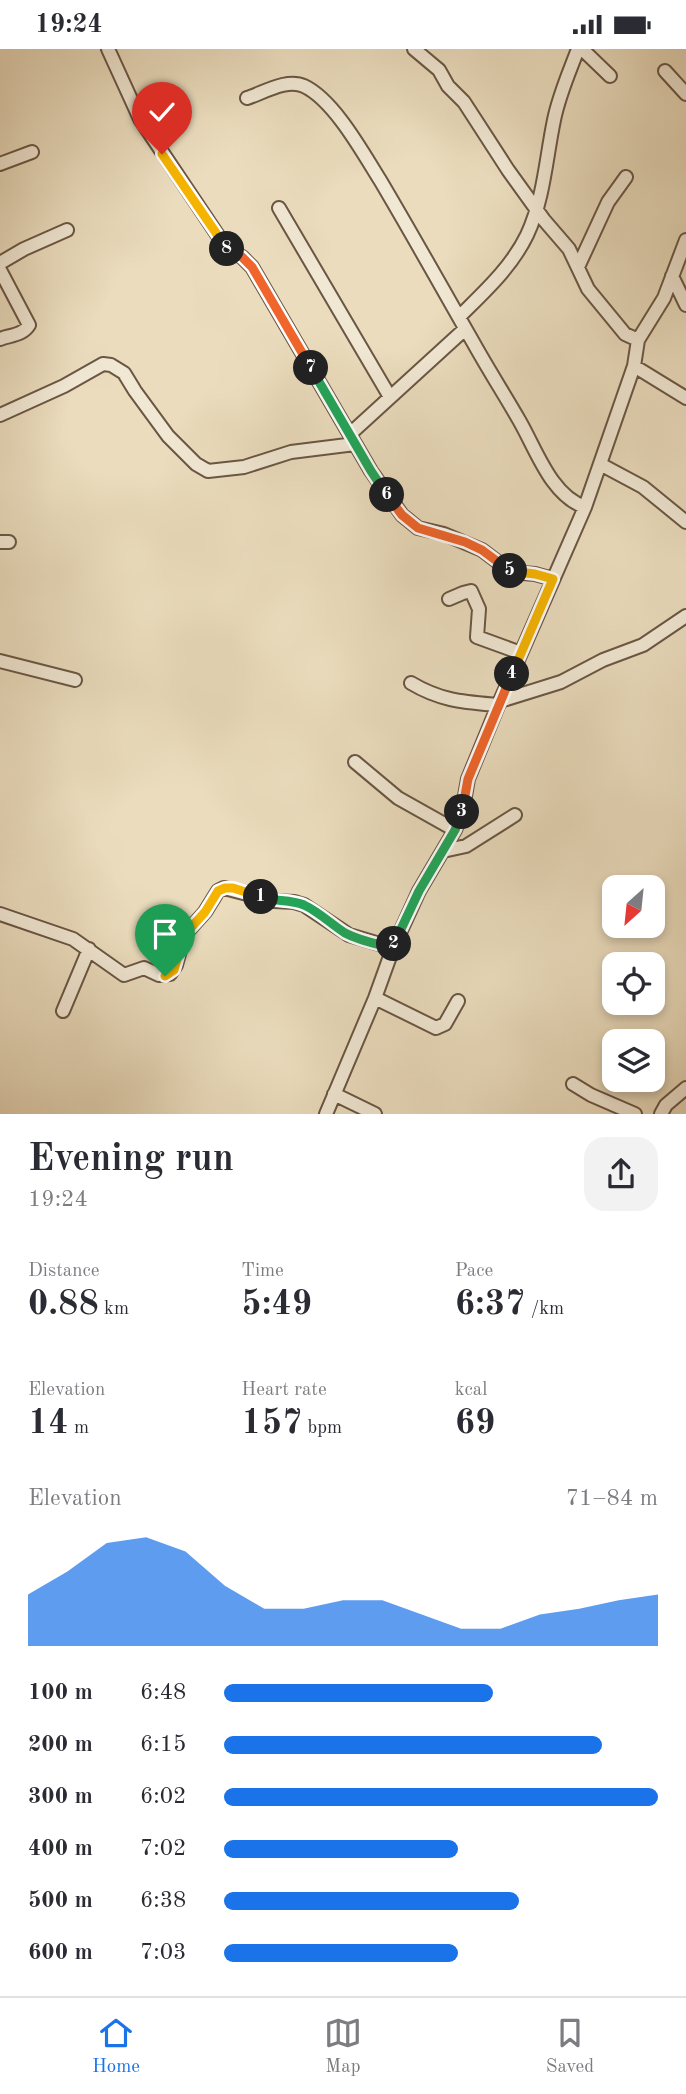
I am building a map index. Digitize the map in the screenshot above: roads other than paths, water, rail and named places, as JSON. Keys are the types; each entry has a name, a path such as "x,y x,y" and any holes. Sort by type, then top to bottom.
{"street":[{"path":"108,49 140,119 162,154 228,250 242,257 252,267 371,471 402,515 418,528 482,550 512,572 553,579"},
{"path":"414,49 439,70 464,102 508,170 569,249 588,289 625,334 638,340"},
{"path":"0,415 64,386 103,364 111,365 124,373 168,436 196,464 208,471 244,467 291,452 352,439 462,323 527,236 547,165 559,97 580,49 610,76"},
{"path":"665,71 686,94"},
{"path":"247,99 277,87 297,84 304,86 321,99 352,135 414,235 544,468 566,498 585,506"},
{"path":"0,164 32,152"},
{"path":"578,267 608,202 626,177"},
{"path":"279,208 390,397"},
{"path":"0,263 24,249 68,230"},
{"path":"326,1114 393,948 419,891 455,830 462,813 468,779 585,506 634,366 638,340 664,298 686,240"},
{"path":"0,270 29,325 26,331 0,339"},
{"path":"672,276 686,305"},
{"path":"634,366 686,398"},
{"path":"600,464 643,487 686,522"},
{"path":"449,599 471,591 479,609 477,636 521,653"},
{"path":"411,683 429,694 459,701 499,703 561,682 603,660 643,645 686,616"},
{"path":"0,661 75,680"},
{"path":"355,761 398,798 455,830"},
{"path":"443,851 466,846 515,815"},
{"path":"0,913 74,939 124,975 144,968 159,975 170,974 176,965 187,932 205,912 218,891 225,888 274,901 304,905 349,935 393,948"},
{"path":"63,1011 89,950"},
{"path":"375,998 436,1028 445,1024 458,1001"},
{"path":"573,1084 635,1114"},
{"path":"661,1114 666,1105 686,1088"},
{"path":"334,1094 375,1114"}]}
